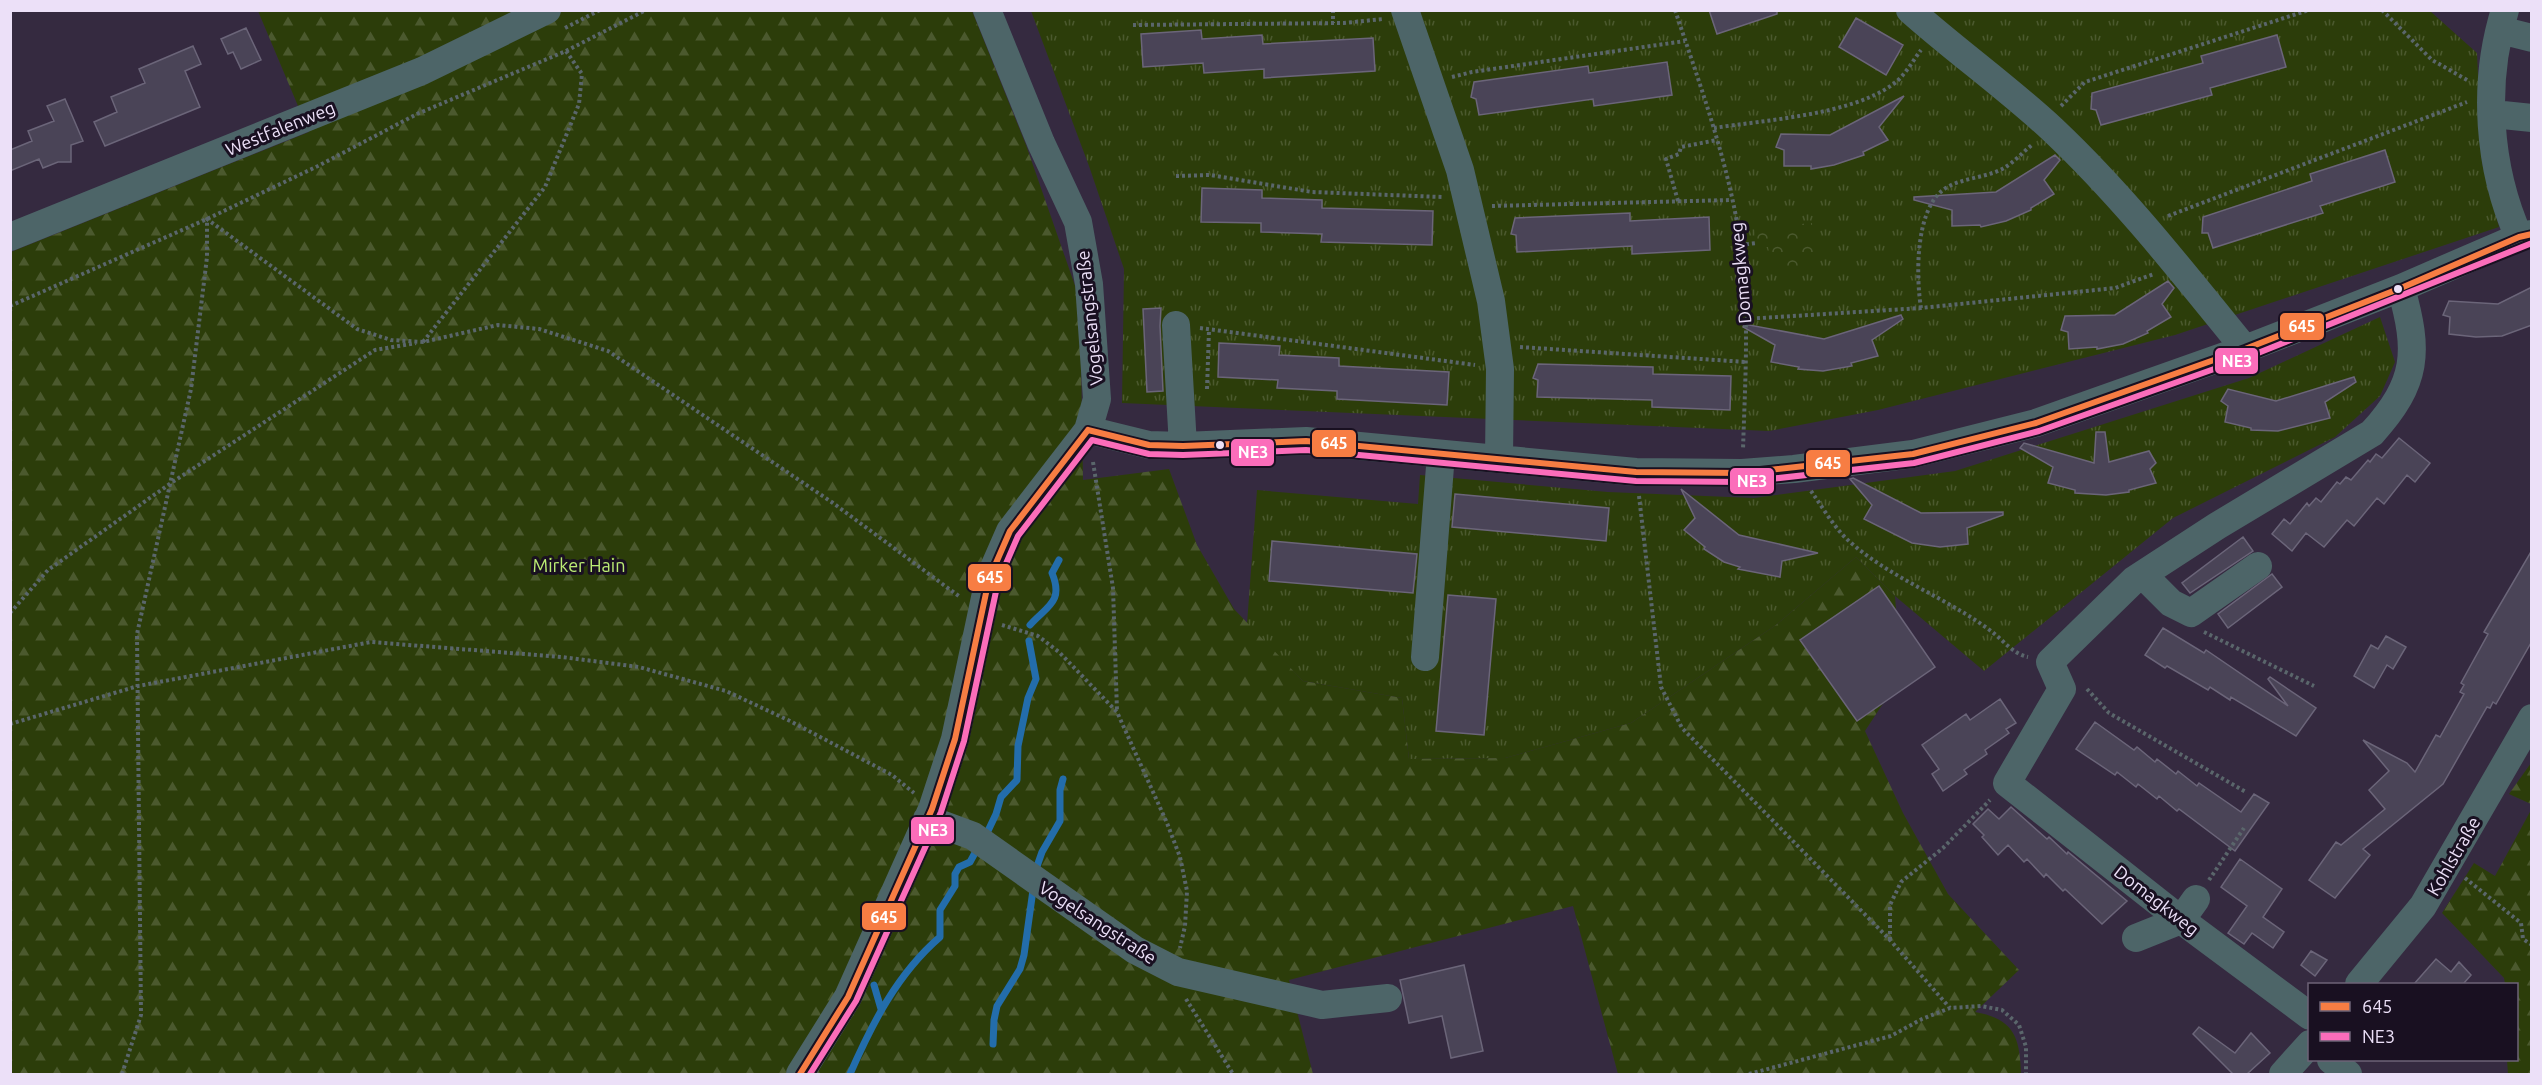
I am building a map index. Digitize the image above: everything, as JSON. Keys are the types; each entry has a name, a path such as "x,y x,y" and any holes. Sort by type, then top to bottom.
{"street":[{"name":"Westfalenweg","path":"10,237 422,71 547,10"},
{"name":"Vogelsangstraße","path":"800,1074 848,997 930,814 955,739 989,579 1010,531 1088,430 1097,399 1089,284 1078,222 1041,143 987,10"},
{"path":"1910,10 2048,125 2146,226 2245,349"},
{"path":"1407,14 1461,170 1491,302 1499,357 1499,458"},
{"path":"1088,430 1149,445 1183,446 1306,441 1636,472 1742,473 1913,454 2036,423 2245,349 2401,288 2525,235 2507,211 2498,180 2492,100 2503,20 2532,38"},
{"path":"2492,100 2532,118"},
{"path":"2007,783 2062,689 2050,662 2134,580 2217,526 2372,433 2387,417 2406,387 2413,358 2411,325 2401,288"},
{"path":"1176,325 1183,446"},
{"path":"1425,657 1441,454"},
{"path":"2143,574 2171,603 2191,613 2258,566"},
{"name":"Kohlstraße","path":"2360,983 2423,906 2449,865 2532,718"},
{"name":"Domagkweg","path":"2007,783 2189,910 2308,1014"},
{"name":"Vogelsangstraße","path":"930,814 973,836 1135,950 1178,972 1322,1005 1388,999"},
{"path":"2136,938 2189,910"},
{"path":"2283,1074 2308,1046"},
{"path":"2333,1061 2348,1074"}],"path":[{"path":"10,306 207,219 318,166 417,114 566,51 646,10"},
{"path":"1333,10 1333,23"},
{"name":"Domagkweg","path":"1675,10 1714,128 1740,244 1746,362 1742,473"},
{"path":"1921,308 1917,280 1917,255 1933,200 1944,189 2003,168 2048,125 2085,82 2309,10"},
{"path":"2382,10 2432,60 2469,81 2492,100"},
{"path":"1133,25 1333,23 1407,14"},
{"path":"1714,128 1828,111 1880,92 1893,85 1933,31"},
{"path":"1431,82 1472,72 1685,41"},
{"path":"423,342 545,187 579,104 582,74 566,51"},
{"path":"2146,226 2470,101 2492,100"},
{"path":"1678,201 1666,159 1679,154 1681,147 1717,140"},
{"path":"1176,176 1210,175 1323,193 1468,201 1731,200"},
{"path":"207,219 357,329 391,340 423,342"},
{"path":"122,1074 141,1015 137,634 191,389 207,257 207,219"},
{"path":"1740,244 1757,243"},
{"path":"1744,319 1921,308 2115,288 2177,266"},
{"path":"10,613 48,570 171,483 375,350 498,325 539,329 608,351 908,556 958,596 980,619 1038,636 1059,652 1117,712 1180,857 1187,891 1185,926 1177,959 1178,972 1175,983 1233,1074"},
{"path":"1176,325 1499,357 1746,362"},
{"path":"1088,430 1113,588 1117,712"},
{"path":"1794,469 1849,541 1882,566 1960,609 1993,632 2020,655 2050,662"},
{"path":"1636,472 1661,687 1682,728 1890,940 1950,1008"},
{"path":"2195,628 2314,686"},
{"path":"10,724 138,686 371,642 561,657 639,667 726,692 790,721 892,775 930,814"},
{"path":"2062,689 2074,682 2082,686 2109,713 2246,792"},
{"path":"1890,940 1890,905 1901,882 1942,848 2007,783"},
{"path":"2189,910 2244,828"},
{"path":"2449,865 2521,923 2523,939 2532,945"},
{"path":"1749,1074 1891,1036 1922,1019 1950,1008 1982,1006 2002,1010 2019,1025 2026,1047 2026,1074"}],"green space":[{"name":"Mirker Hain","path":"258,11 972,11 1026,145 1080,300 1083,480 1169,469 1197,545 1234,609 1303,681 1402,698 1409,759 1505,758 1631,723 1776,625 1856,557 1895,596 1901,676 1865,731 1903,813 1948,894 2019,970 1975,1012 1998,1019 2012,1032 2019,1050 2021,1074 1618,1074 1573,906 1289,980 1313,1074 11,1074 11,252 309,132"},
{"path":"1031,11 2430,11 2477,53 2482,163 2499,227 2175,335 1878,410 1769,431 1122,403 1124,269 1089,166"},
{"path":"1812,223 1814,266 1773,272 1768,247 1758,247 1754,228"},
{"path":"2380,317 2395,362 2380,396 2335,437 2173,518 1984,671 1895,596 1856,557 1776,625 1631,723 1505,758 1409,759 1402,698 1303,681 1247,624 1257,490 1418,504 1420,475 1608,492 1754,498 1955,471 2249,378"},
{"path":"2531,763 2531,804 2509,794"},
{"path":"2531,810 2531,1074 2508,1074 2507,1061 2518,1061 2518,983 2505,983 2504,978 2442,913 2474,863 2495,876"}],"building":[{"path":"1709,10 1777,10 1777,14 1717,34"},
{"path":"1856,18 1903,45 1886,75 1839,47"},
{"path":"246,28 261,60 241,69 233,52 228,54 221,39"},
{"path":"1201,30 1202,39 1262,35 1263,44 1373,38 1375,71 1264,78 1264,69 1204,73 1203,63 1143,67 1141,34"},
{"path":"2277,35 2286,67 2210,88 2212,95 2101,125 2096,110 2091,109 2092,93 2203,63 2201,56"},
{"path":"193,46 201,64 185,71 200,107 105,146 94,122 117,112 111,97 145,83 139,69"},
{"path":"1667,62 1672,95 1594,106 1593,99 1479,115 1476,99 1471,97 1474,82 1588,66 1589,73"},
{"path":"1904,96 1879,127 1888,140 1863,152 1864,155 1834,165 1811,169 1811,166 1784,166 1784,150 1776,147 1781,134 1830,135"},
{"path":"65,99 83,141 71,145 71,162 58,162 43,168 39,159 10,171 10,150 32,141 28,131 54,121 47,106"},
{"path":"2385,150 2395,182 2320,206 2323,213 2213,248 2208,233 2202,233 2203,217 2312,181 2310,174"},
{"path":"2055,155 2060,160 2044,180 2054,194 2031,210 2006,221 1981,227 1980,225 1952,226 1952,210 1914,200 1914,197 1996,192"},
{"path":"1202,188 1262,190 1262,198 1322,200 1322,208 1433,211 1432,245 1321,242 1322,234 1261,232 1261,223 1201,222"},
{"path":"1630,213 1630,221 1709,217 1710,250 1632,254 1632,246 1517,252 1516,235 1511,234 1515,218"},
{"path":"2168,281 2174,288 2162,304 2171,317 2147,331 2148,333 2123,344 2097,349 2097,347 2069,349 2068,332 2061,330 2065,316 2115,315"},
{"path":"2532,287 2532,325 2502,336 2476,337 2449,334 2450,317 2443,315 2449,301 2498,304"},
{"path":"1161,308 1163,391 1147,392 1143,309"},
{"path":"1901,315 1903,319 1872,340 1878,356 1851,363 1852,366 1823,371 1798,369 1799,367 1771,362 1775,345 1743,327 1744,324 1824,339"},
{"path":"1219,343 1280,346 1279,355 1339,358 1339,366 1449,372 1447,405 1337,399 1337,391 1277,388 1278,380 1218,377"},
{"path":"1538,364 1653,367 1653,374 1731,376 1730,410 1652,407 1652,400 1537,397 1538,380 1533,378"},
{"path":"2354,377 2356,382 2325,402 2330,418 2278,431 2251,430 2251,428 2225,422 2228,406 2221,401 2228,389 2276,401"},
{"path":"2096,432 2105,432 2109,462 2149,451 2156,463 2150,469 2156,483 2129,490 2129,492 2106,495 2075,493 2075,490 2048,483 2053,467 2020,448 2024,443 2094,463"},
{"path":"2399,438 2430,463 2415,482 2407,475 2384,504 2377,498 2354,526 2347,520 2324,547 2306,533 2292,551 2272,534 2284,519 2290,524 2307,503 2309,506 2316,498 2321,502 2337,482 2340,484 2346,477 2351,480 2376,454 2382,458"},
{"path":"1853,478 1921,513 2003,512 2003,515 1967,528 1968,544 1940,547 1912,543 1864,519 1872,505 1850,479"},
{"path":"1681,489 1739,535 1818,553 1782,561 1780,577 1738,569 1740,567 1724,562 1704,549 1705,547 1684,530 1695,518"},
{"path":"1455,494 1609,508 1606,541 1452,527"},
{"path":"2243,537 2253,551 2190,593 2182,583"},
{"path":"1272,541 1417,554 1413,593 1269,581"},
{"path":"2532,550 2532,641 2496,704 2493,702 2490,708 2487,707 2443,784 2363,849 2370,855 2335,898 2309,880 2336,842 2341,845 2385,809 2369,790 2389,771 2363,740 2407,763 2415,772 2436,735 2440,737 2464,694 2460,692 2464,685 2461,683 2488,634 2484,632"},
{"path":"2272,574 2282,587 2228,628 2218,614"},
{"path":"1879,586 1935,667 1857,721 1800,640"},
{"path":"1448,595 1496,599 1484,735 1436,731"},
{"path":"2163,628 2204,653 2206,650 2288,706 2268,679 2270,677 2316,708 2296,736 2231,697 2230,700 2210,687 2208,690 2167,666 2165,668 2145,655"},
{"path":"2386,636 2406,647 2393,669 2387,665 2374,688 2354,676 2371,645 2378,649"},
{"path":"2000,699 2016,723 2006,729 2009,733 1985,750 1987,754 1964,770 1967,774 1943,791 1932,774 1939,769 1922,745 1966,714 1970,720"},
{"path":"2095,722 2134,750 2137,747 2155,762 2157,759 2176,774 2178,771 2197,786 2199,783 2241,812 2254,794 2269,803 2235,851 2159,796 2157,799 2138,784 2136,787 2117,772 2115,775 2076,749"},
{"path":"2011,807 2047,839 2049,837 2127,901 2102,924 2065,889 2063,891 2046,874 2044,877 2027,859 2024,862 2008,845 1998,855 1973,824 1988,809 1999,819"},
{"path":"2240,859 2282,889 2263,917 2284,932 2273,948 2252,933 2244,944 2228,933 2247,906 2221,887"},
{"path":"2311,951 2327,960 2315,976 2301,965"},
{"path":"2436,959 2451,972 2459,962 2471,975 2464,983 2415,983"},
{"path":"1464,965 1483,1051 1451,1058 1442,1016 1409,1023 1400,980"},
{"path":"2199,1027 2235,1053 2251,1033 2270,1053 2247,1074 2233,1074 2193,1034"}],"waterway":[{"path":"1030,625 1048,608 1055,597 1052,573 1059,560"},
{"path":"987,833 1001,797 1017,780 1018,746 1028,698 1036,679 1029,641"},
{"path":"1035,872 1042,852 1060,821 1060,790 1063,779"},
{"path":"850,1074 877,1018 898,983 940,937 940,910 955,886 955,874 959,867 970,862 976,851"},
{"path":"993,1044 997,1006 1020,969 1024,955 1033,890"},
{"path":"874,985 881,1009"}],"transit line":[{"name":"645","path":"1088,430 1149,445 1183,446 1306,441 1636,472 1742,473 1913,454 2036,423 2245,349 2401,288 2519,237 2532,234"},
{"name":"NE3","path":"810,1074 856,1001 941,812 964,741 998,582 1018,536 1092,440 1149,454 1183,455 1306,450 1636,481 1743,482 1914,463 2039,431 2248,357 2532,243"},
{"name":"645","path":"800,1074 848,997 932,809 955,739 989,579 1010,531 1088,430"}]}
